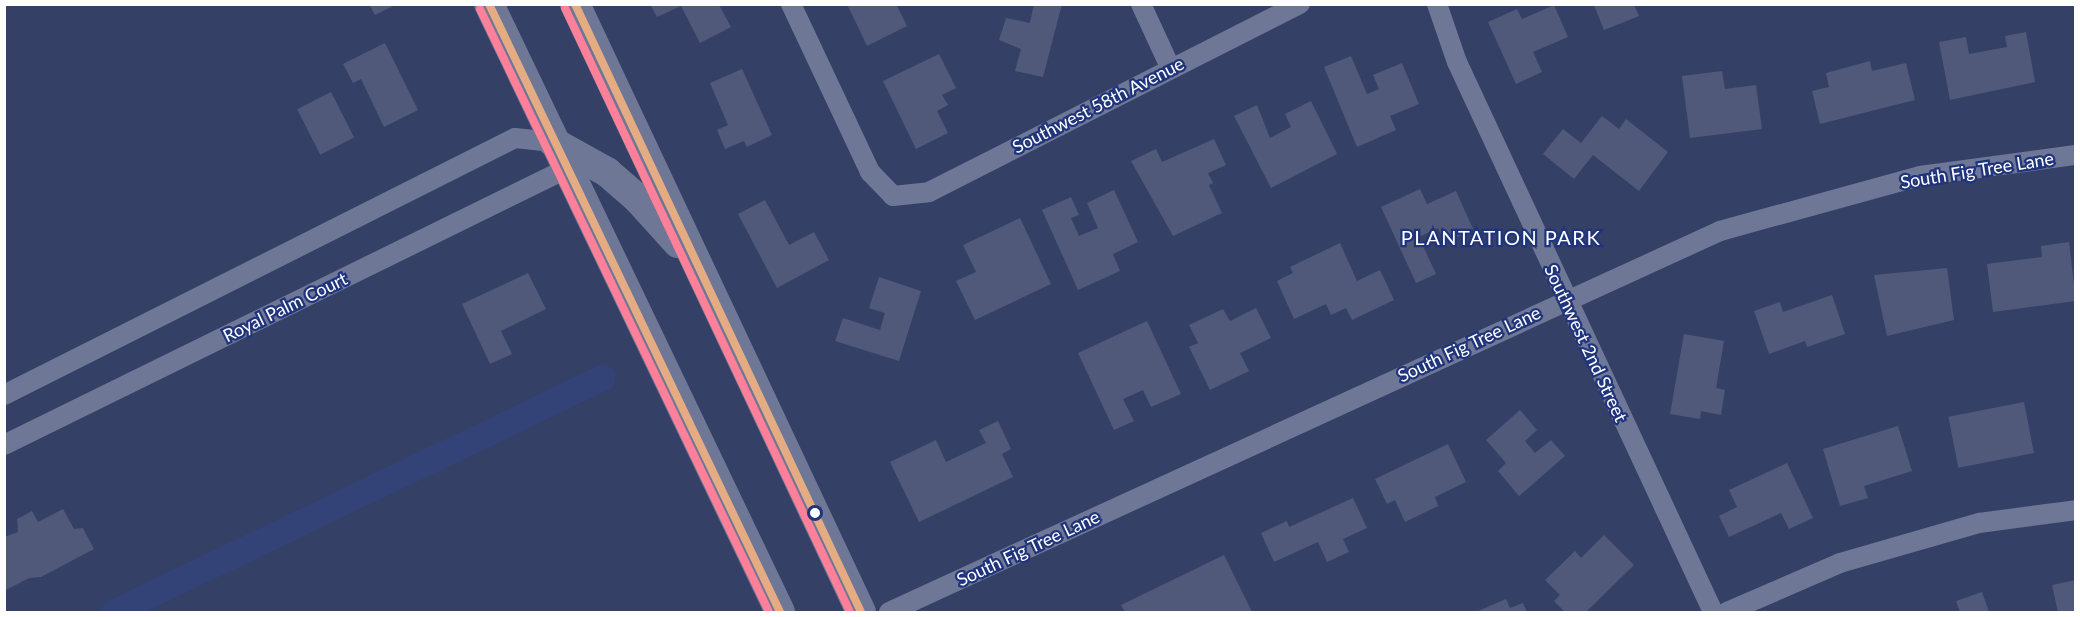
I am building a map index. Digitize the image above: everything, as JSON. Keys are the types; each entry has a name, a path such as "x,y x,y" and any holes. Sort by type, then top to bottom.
{"main road":[{"path":"489,4 559,155 780,612"},
{"path":"575,4 861,612"},
{"path":"559,155 622,185 699,265"}],"street":[{"name":"Southwest 58th Avenue","path":"791,4 870,172 893,196 929,192 1170,67 1300,4"},
{"path":"1141,4 1170,67"},
{"name":"Southwest 2nd Street","path":"1437,4 1457,62 1565,299 1713,612"},
{"path":"4,395 515,138 559,155"},
{"name":"Royal Palm Court","path":"4,446 559,155"},
{"name":"South Fig Tree Lane","path":"889,612 1565,299 1720,231 1920,176 2076,155"},
{"path":"1728,612 1840,563 1979,523 2076,510"}],"building":[{"path":"369,4 397,4 375,15"},
{"path":"650,4 719,5 731,27 700,43 681,6 657,17"},
{"path":"847,4 896,4 907,26 867,46"},
{"path":"1034,4 1062,4 1043,77 1015,71 1021,49 999,40 1006,18 1030,23"},
{"path":"1554,5 1568,37 1533,52 1542,72 1516,84 1488,22 1517,9 1522,19"},
{"path":"1594,5 1634,5 1639,16 1604,30"},
{"path":"2026,32 2035,82 1950,100 1939,42 1966,37 1969,54 2007,47 2005,36"},
{"path":"385,43 418,110 384,127 361,79 353,83 343,64"},
{"path":"939,54 956,88 942,95 948,105 937,111 948,133 916,149 883,81"},
{"path":"1351,56 1367,94 1379,89 1373,75 1402,63 1419,104 1390,116 1396,130 1357,147 1324,67"},
{"path":"1870,61 1872,71 1906,63 1915,100 1820,124 1812,91 1829,87 1826,73"},
{"path":"742,69 772,135 747,147 744,141 725,149 717,130 728,125 710,83"},
{"path":"1722,71 1725,89 1756,85 1762,129 1690,138 1682,76"},
{"path":"331,92 354,137 320,155 297,109"},
{"path":"1311,101 1337,154 1271,188 1234,116 1257,105 1270,138 1291,127 1285,114"},
{"path":"1602,116 1619,129 1626,119 1668,152 1639,191 1593,155 1574,179 1543,154 1563,129 1581,143"},
{"path":"1214,139 1226,165 1208,173 1213,183 1209,185 1222,213 1173,236 1131,161 1156,149 1162,162"},
{"path":"1420,189 1427,204 1456,191 1473,229 1445,243 1438,228 1419,237 1436,274 1416,283 1381,207"},
{"path":"1114,190 1138,242 1113,254 1120,271 1078,290 1042,210 1071,197 1079,215 1071,218 1079,236 1098,228 1087,203"},
{"path":"765,200 789,245 814,232 829,260 777,288 738,214"},
{"path":"1020,218 1051,284 975,320 956,281 976,272 963,245"},
{"path":"2069,242 2076,301 1993,312 1987,264 2042,257 2041,246"},
{"path":"1340,243 1357,281 1380,270 1394,300 1352,320 1346,308 1331,315 1326,304 1294,319 1277,281 1293,273 1290,267"},
{"path":"1947,268 1954,320 1887,336 1874,275"},
{"path":"528,273 546,309 501,331 512,354 490,364 462,304"},
{"path":"879,277 921,291 899,361 835,341 843,318 880,330 885,313 869,308"},
{"path":"1832,295 1845,334 1807,347 1805,341 1769,354 1754,311 1780,302 1783,312"},
{"path":"1256,308 1271,338 1240,353 1249,371 1210,390 1189,347 1198,343 1189,325 1223,309 1230,321"},
{"path":"1147,321 1181,394 1151,407 1143,390 1123,399 1134,421 1114,430 1078,353"},
{"path":"1684,334 1724,341 1716,388 1725,390 1721,415 1701,411 1700,419 1670,414"},
{"path":"2024,402 2034,453 1958,468 1948,417"},
{"path":"1520,410 1537,430 1525,441 1535,453 1551,440 1565,456 1519,496 1498,471 1506,463 1486,440"},
{"path":"998,421 1011,449 1002,454 1013,477 919,522 890,462 936,440 946,462 986,443 979,430"},
{"path":"1898,426 1912,471 1864,486 1868,498 1840,506 1823,449"},
{"path":"1448,444 1466,482 1435,497 1438,506 1405,522 1395,500 1387,504 1375,479"},
{"path":"1787,463 1813,518 1789,529 1781,513 1729,537 1719,516 1737,507 1729,490"},
{"path":"1353,498 1367,528 1343,539 1349,552 1327,562 1318,542 1274,562 1261,533 1287,521 1289,527"},
{"path":"63,509 74,529 83,528 94,549 41,577 29,578 4,591 4,537 18,532 17,519 32,511 38,522"},
{"path":"1604,535 1634,565 1586,612 1565,612 1554,601 1560,595 1545,580 1575,551 1581,558"},
{"path":"1224,555 1252,612 1125,612 1121,605"},
{"path":"2076,580 2076,612 2058,612 2052,585"},
{"path":"1982,592 1989,612 1960,612 1956,601"},
{"path":"1506,599 1510,608 1523,603 1527,612 1476,612"}],"waterway":[{"path":"115,612 603,378"}],"transit line":[{"path":"489,4 780,612"},
{"path":"575,4 861,612"},
{"path":"565,8 850,612"},
{"path":"480,9 769,612"}],"district":[{"name":"PLANTATION PARK","path":"1501,237"}]}
